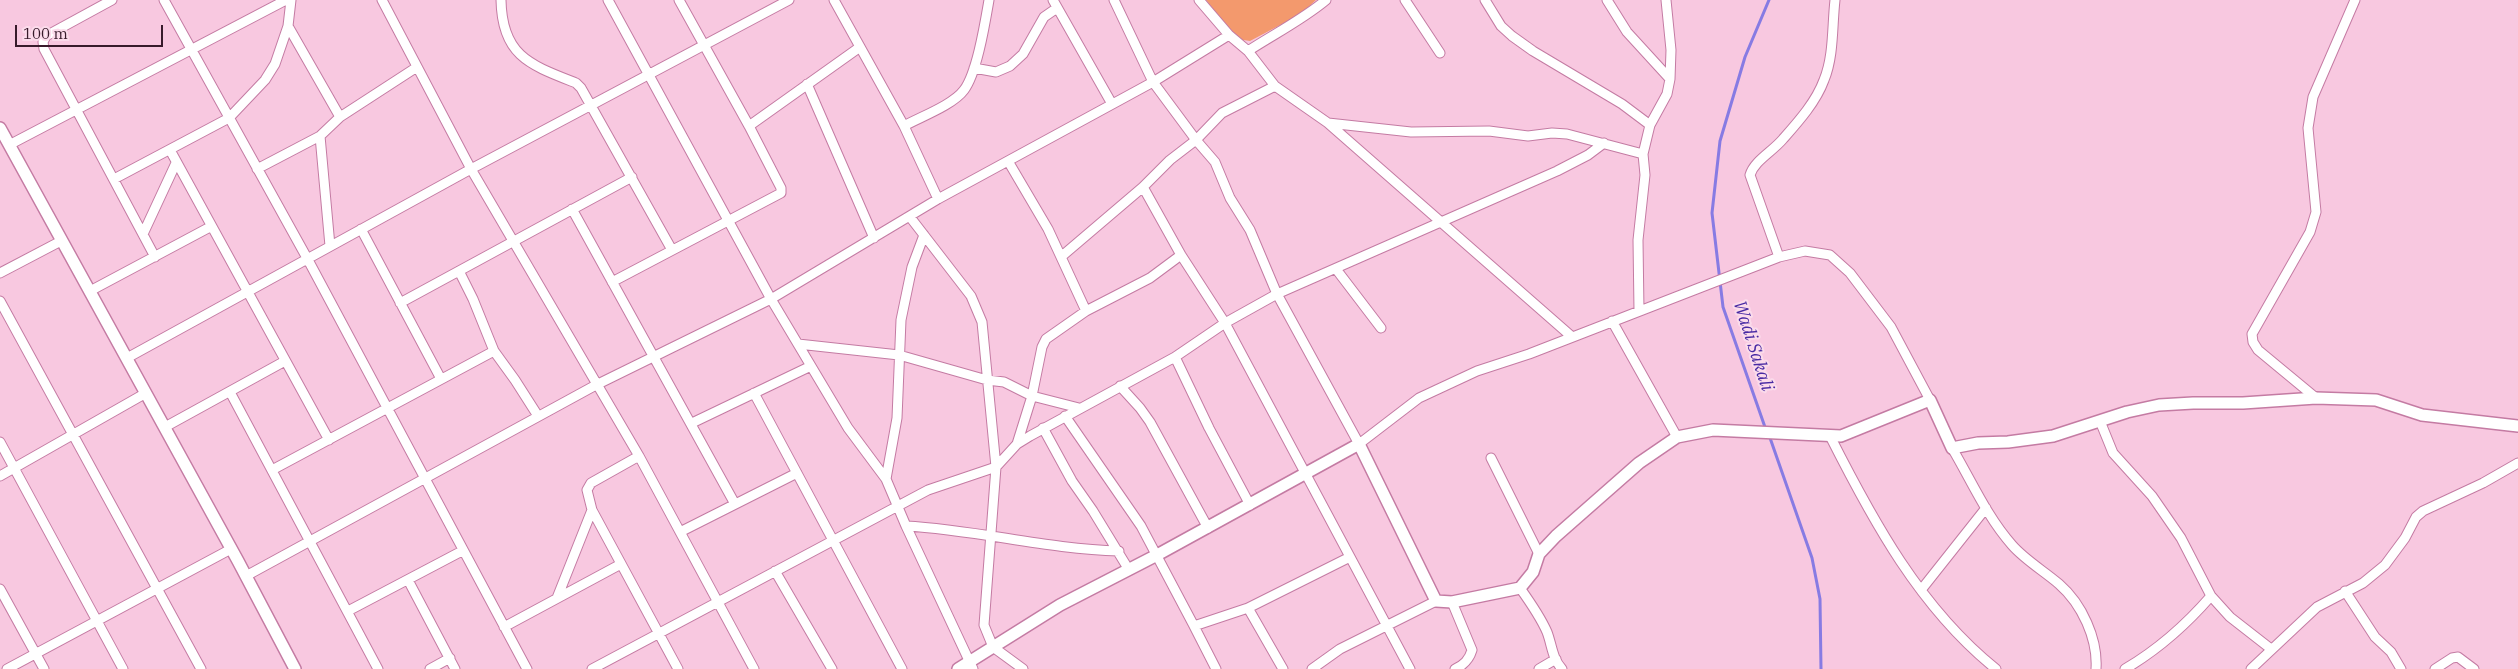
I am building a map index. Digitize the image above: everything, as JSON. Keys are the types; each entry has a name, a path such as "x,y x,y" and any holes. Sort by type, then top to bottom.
{"street":[{"path":"112,0 93,4 46,36 43,42 44,49 155,257"},
{"path":"164,0 307,258 386,409 528,669"},
{"path":"9,145 286,0"},
{"path":"114,179 229,118 265,80 275,64 288,26 291,0"},
{"path":"382,0 471,169 639,456 754,669"},
{"path":"501,0 505,32 518,55 527,62 576,83 592,104 672,250"},
{"path":"608,0 651,75 771,299 848,428 886,479 971,666"},
{"path":"612,282 781,193 781,188 749,126 703,47 679,0"},
{"path":"127,358 471,169 789,0"},
{"path":"834,0 904,126 938,199"},
{"path":"904,126 954,99 964,91 974,68 989,0"},
{"path":"1114,0 1153,82 1196,140 1215,162 1230,198 1250,230 1277,294 1359,444 1436,602"},
{"path":"1199,0 1229,35 1248,51 1275,86 1328,123 1571,336"},
{"path":"1248,51 1280,29 1307,16 1326,0"},
{"path":"1405,0 1440,53"},
{"path":"1485,0 1501,26 1512,36 1532,51 1622,104 1650,125"},
{"path":"1607,0 1628,32 1670,78"},
{"path":"1638,310 1638,240 1645,175 1643,154 1650,125 1667,94 1670,78 1671,50 1666,0"},
{"path":"1779,257 1750,175 1753,165 1772,152 1798,121 1824,80 1829,63 1835,0"},
{"path":"2316,398 2258,350 2253,342 2252,334 2310,232 2316,212 2308,128 2313,97 2355,0"},
{"path":"974,68 996,72 1010,66 1023,54 1044,17 1055,4 1112,104"},
{"path":"288,26 340,117"},
{"path":"246,576 596,385 771,299 938,199 1153,82 1229,35"},
{"path":"749,126 860,47"},
{"path":"257,169 320,136 340,117 417,67"},
{"path":"807,84 874,238"},
{"path":"1062,256 1143,188 1170,160 1196,140 1222,114 1275,86"},
{"path":"1328,123 1412,132 1489,131 1528,136 1552,133 1604,143 1643,154"},
{"path":"0,128 165,427 295,669"},
{"path":"320,136 330,246"},
{"path":"592,669 609,665 659,633 718,600 897,506 944,483 996,467 1017,444 1079,408 1175,357 1225,323 1277,294 1336,269 1438,221 1557,171 1588,155 1604,143"},
{"path":"170,150 210,227 329,440"},
{"path":"1008,161 1062,256 1086,311"},
{"path":"143,234 176,163"},
{"path":"400,303 632,178"},
{"path":"1143,188 1181,255 1225,323 1410,669"},
{"path":"572,209 692,423 734,504"},
{"path":"910,217 978,307 982,322 996,467 984,613 986,633 993,647 1023,669"},
{"path":"90,291 210,227"},
{"path":"361,229 441,379"},
{"path":"886,479 897,418 899,355 904,303 912,267 924,235"},
{"path":"0,273 61,241"},
{"path":"958,669 971,666 993,647 1034,620 1208,528 1359,444 1419,398 1477,371 1529,354 1638,310 1779,257 1805,251 1830,255 1850,273 1891,327 1930,400 1952,448 1986,508 2013,546 2061,586 2073,600 2092,637 2096,669"},
{"path":"1017,444 1032,396 1042,347 1046,339 1086,311 1150,278 1181,255"},
{"path":"1336,269 1381,328"},
{"path":"459,271 494,351 516,380 538,416"},
{"path":"0,301 201,669"},
{"path":"1612,321 1677,437"},
{"path":"798,344 899,355 987,380 1004,382 1032,396 1079,408"},
{"path":"272,470 494,351"},
{"path":"1175,357 1209,428 1250,505"},
{"path":"165,427 286,361"},
{"path":"692,423 811,366"},
{"path":"1120,386 1150,422 1208,528"},
{"path":"230,392 378,669"},
{"path":"0,474 14,469 146,393"},
{"path":"754,393 902,669"},
{"path":"1952,448 1978,443 2008,442 2053,436 2159,405 2316,398 2376,400 2422,415 2518,426"},
{"path":"1312,669 1336,652 1436,602 1452,602 1520,588 1533,572 1539,554 1556,536 1639,463 1677,437 1713,430 1841,436 1858,431 1930,400"},
{"path":"1065,416 1141,526 1216,669"},
{"path":"2100,421 2112,453 2152,496 2181,538 2211,596 2230,617 2271,649"},
{"path":"1043,428 1072,481 1130,570"},
{"path":"1830,436 1858,491 1892,550 1921,590 1974,652 1996,669"},
{"path":"0,442 123,669"},
{"path":"639,456 590,483 587,490 592,510 678,669"},
{"path":"1491,458 1539,554"},
{"path":"2251,669 2317,607 2364,582 2385,565 2423,511 2483,483 2518,463"},
{"path":"680,532 797,473"},
{"path":"1921,590 1986,508"},
{"path":"557,598 592,510"},
{"path":"906,526 951,529 1071,548 1119,551"},
{"path":"7,669 158,590 231,549"},
{"path":"348,611 462,550"},
{"path":"1194,626 1248,608 1350,557"},
{"path":"504,627 621,564"},
{"path":"775,570 832,669"},
{"path":"408,580 455,669"},
{"path":"1520,588 1539,616 1556,659 1562,669"},
{"path":"0,589 44,669"},
{"path":"2346,591 2375,637 2391,652 2401,669"},
{"path":"2125,669 2163,644 2185,626 2211,596"},
{"path":"1452,602 1472,650 1469,658 1462,666 1455,669"},
{"path":"1248,608 1282,669"},
{"path":"2435,669 2452,658 2458,657 2474,669"},
{"path":"430,669 450,658"},
{"path":"1539,669 1556,659"}],"shaded area":[{"path":"1206,0 1316,0 1301,14 1250,41 1237,39"}],"waterway":[{"name":"Wadi Sakali","path":"1766,430 1723,307 1712,213 1720,141 1745,57 1769,0"},
{"name":"Wadi Sakali","path":"1769,435 1812,558 1820,599 1821,669"}]}
